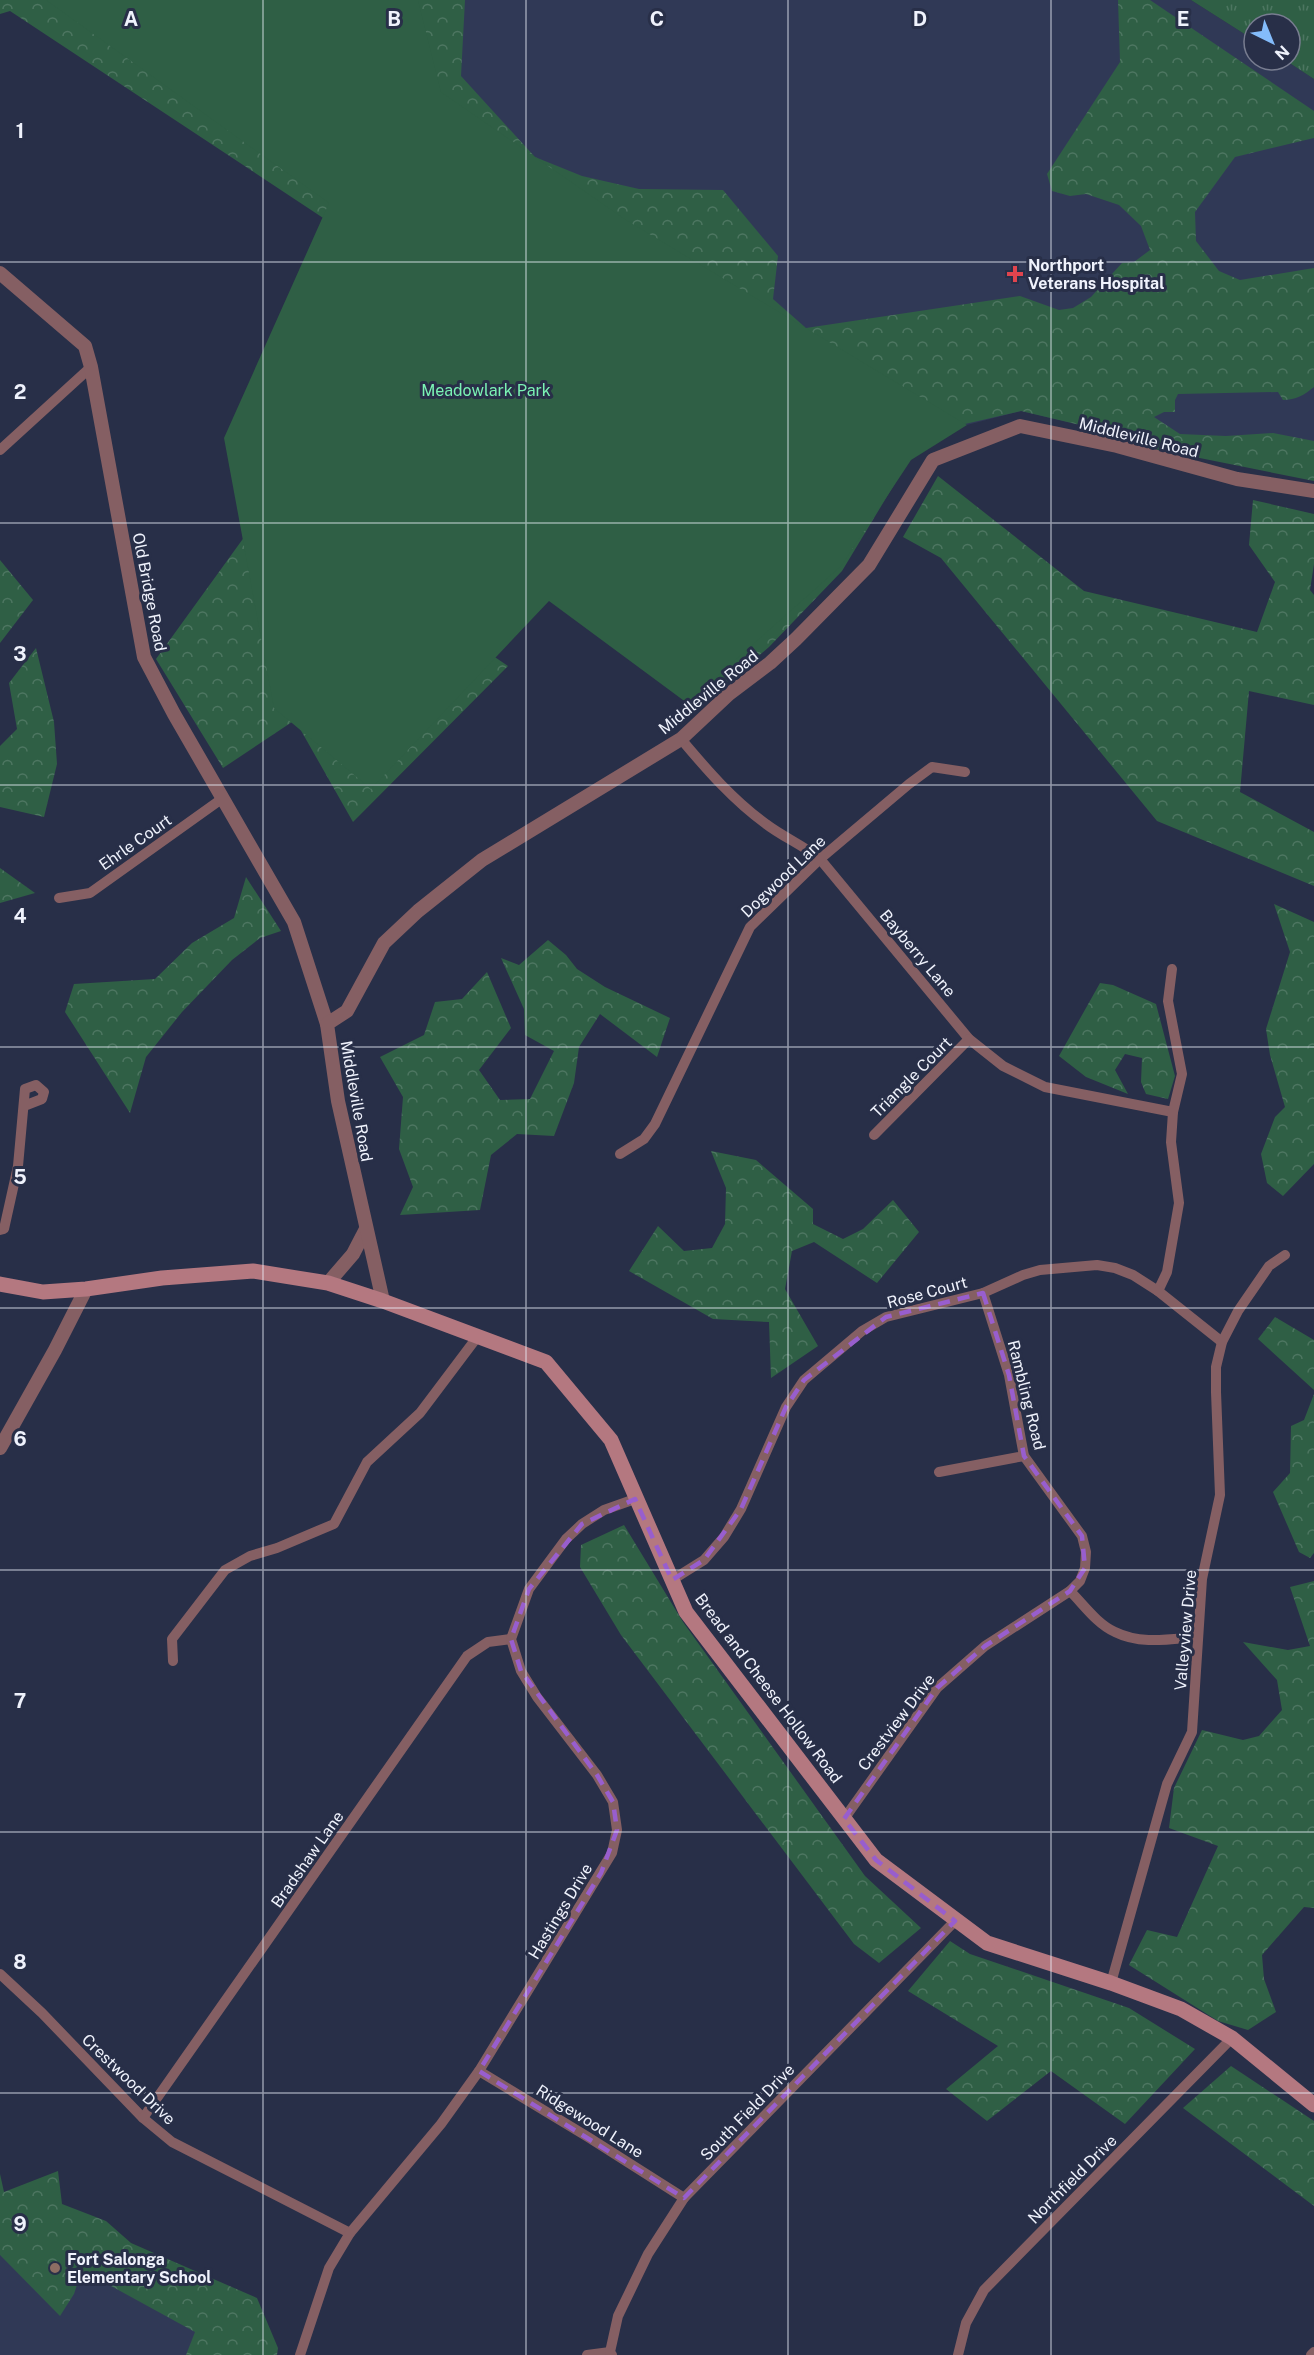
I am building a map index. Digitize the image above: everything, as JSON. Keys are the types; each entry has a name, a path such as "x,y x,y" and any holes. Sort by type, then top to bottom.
{"main road":[{"name":"Bread and Cheese Hollow Road","path":"0,1284 43,1292 86,1289 162,1278 253,1271 328,1283 384,1301 546,1362 611,1440 686,1612 876,1860 955,1922 987,1943 1111,1983 1181,2009 1232,2038 1314,2105"}],"street":[{"name":"Old Bridge Road","path":"0,273 85,346 91,367 144,657 294,922 327,1024"},
{"path":"0,450 91,367"},
{"name":"Middleville Road","path":"384,1301 338,1101 327,1024 347,1011 384,944 418,911 482,860 681,739 729,694 770,663 796,639 868,565 933,460 1020,426 1117,446 1237,479 1314,491"},
{"name":"Bayberry Lane","path":"681,739 733,798 767,825 802,844 820,859 969,1039 1003,1066 1045,1088 1173,1112"},
{"name":"Dogwood Lane","path":"620,1154 644,1139 655,1124 750,927 820,859 932,767 965,772"},
{"name":"Ehrle Court","path":"59,898 90,893 223,798"},
{"path":"1158,1291 1167,1272 1179,1203 1171,1142 1173,1112 1182,1074 1168,1001 1172,969"},
{"name":"Triangle Court","path":"874,1135 969,1039"},
{"path":"0,1230 4,1229 18,1166 24,1106"},
{"path":"328,1283 353,1254 366,1229"},
{"name":"Valleyview Drive","path":"1111,1983 1167,1784 1192,1732 1202,1579 1220,1495 1216,1367 1222,1342 1239,1311 1269,1266 1285,1256"},
{"name":"Rose Court","path":"672,1580 704,1560 724,1537 741,1509 786,1407 804,1380 862,1331 886,1317 983,1293 1040,1270 1097,1266 1115,1268 1133,1275 1158,1291 1222,1342"},
{"path":"0,1448 86,1289"},
{"name":"Rambling Road","path":"983,1293 1009,1375 1024,1456 1082,1536 1086,1552 1085,1568 1080,1581 1070,1591"},
{"path":"173,1661 172,1639 225,1570 250,1556 277,1548 334,1524 367,1462 420,1413 478,1336"},
{"path":"939,1472 1024,1456"},
{"path":"511,1639 529,1589 566,1539 582,1524 604,1510 636,1499"},
{"path":"1070,1591 1114,1632 1150,1641 1198,1637"},
{"name":"Crestview Drive","path":"844,1819 919,1710 937,1688 985,1646 1070,1591"},
{"name":"Hastings Drive","path":"300,2355 329,2268 350,2234 441,2124 479,2071 612,1853 617,1830 613,1802 597,1775 537,1697 521,1671 511,1639"},
{"name":"Bradshaw Lane","path":"143,2118 467,1656 488,1642 511,1639"},
{"name":"South Field Drive","path":"611,2354 618,2316 648,2254 684,2198 955,1922"},
{"name":"Crestwood Drive","path":"0,1974 42,2013 143,2118 172,2142 350,2234"},
{"name":"Northfield Drive","path":"958,2355 966,2323 984,2290 1232,2038"},
{"name":"Ridgewood Lane","path":"479,2071 684,2198"},
{"path":"587,2355 611,2354"}],"highlighted area":[{"path":"983,1293 1009,1375 1024,1456 1082,1536 1085,1568 1070,1591 985,1646 937,1688 844,1819 876,1860 955,1921 684,2198 479,2071 601,1873 617,1830 613,1802 597,1775 521,1671 511,1639 529,1589 582,1524 635,1499 672,1580 704,1560 741,1509 786,1407 804,1380 886,1317"}],"shaded area":[{"name":"Northport Veterans Hospital","path":"418,0 1191,0 1242,32 1242,72 1302,71 1314,79 1314,480 1021,411 967,425 626,220 441,92"},
{"name":"Fort Salonga Elementary School","path":"0,2211 219,2326 205,2355 0,2355"}],"green space":[{"name":"Meadowlark Park","path":"0,0 465,0 461,76 535,157 582,176 639,189 723,190 778,256 773,299 806,328 1020,296 1059,310 1073,308 1091,297 1122,263 1134,262 1150,250 1141,226 1119,205 1086,194 1070,196 1052,191 1047,174 1120,62 1118,0 1150,0 1242,62 1242,72 1256,72 1314,111 1314,138 1235,157 1195,212 1196,241 1219,271 1240,280 1314,268 1314,387 1288,400 1283,400 1278,392 1178,394 1175,400 1175,412 1164,412 1154,417 1180,434 1226,436 1273,433 1314,441 1314,481 1135,445 1139,439 1021,411 965,424 909,460 842,571 769,647 704,702 501,545 313,534 508,666 353,822 295,720 223,768 156,659 258,518 361,243 10,11 0,14"},
{"name":"Meadowlark Park","path":"46,0 418,0 441,92 626,220 967,425 911,460 841,566 687,703 549,601 371,789 274,708 224,438 329,203"},
{"path":"1191,0 1314,0 1314,79 1302,71 1302,12 1242,12 1242,32"},
{"path":"938,476 1084,591 1257,632 1275,582 1249,545 1253,500 1314,514 1314,564 1310,590 1314,595 1314,705 1249,691 1240,792 1314,832 1314,886 1157,821 941,558 903,537"},
{"path":"0,560 33,600 0,643"},
{"path":"36,648 54,722 57,764 44,817 0,807 0,746 17,729 9,683"},
{"path":"0,868 35,893 0,903"},
{"path":"246,877 281,931 260,938 232,960 182,1012 146,1057 130,1113 65,1012 74,984 155,979 192,943 234,918"},
{"path":"1274,904 1314,922 1314,1164 1283,1196 1267,1183 1261,1154 1275,1117 1285,1107 1270,1055 1266,1029 1290,952"},
{"path":"548,940 566,955 577,969 605,987 670,1018 657,1057 600,1014 579,1047 574,1083 554,1136 517,1134 491,1155 480,1210 400,1215 413,1187 399,1149 403,1097 380,1057 424,1035 435,1002 462,999 487,972 511,1028 479,1070 500,1100 530,1099 554,1051 525,1035 524,1009 501,958 519,965"},
{"path":"1100,983 1113,985 1156,1004 1175,1076 1168,1099 1146,1094 1141,1082 1142,1058 1125,1054 1115,1070 1128,1094 1086,1077 1059,1056"},
{"path":"711,1151 756,1160 813,1209 813,1224 843,1239 863,1229 893,1200 919,1232 877,1283 814,1242 792,1251 785,1289 818,1346 771,1378 769,1322 713,1319 629,1271 658,1226 684,1251 712,1248 725,1224 726,1188"},
{"path":"1275,1317 1314,1340 1314,1390 1258,1339"},
{"path":"1314,1394 1314,1553 1310,1558 1299,1552 1273,1492 1290,1473 1291,1426 1304,1420"},
{"path":"624,1525 683,1622 865,1876 921,1928 879,1963 854,1944 621,1635 580,1567 581,1545"},
{"path":"1314,1581 1314,1908 1304,1907 1262,1955 1264,1979 1276,2012 1248,2030 1218,2021 1129,1965 1147,1930 1177,1937 1218,1846 1169,1828 1174,1788 1202,1730 1243,1740 1259,1736 1282,1710 1277,1680 1243,1642 1288,1650 1310,1646 1290,1587"},
{"path":"950,1941 970,1954 1129,2008 1195,2049 1125,2124 1051,2071 987,2121 946,2089 998,2046 908,1991"},
{"path":"1231,2066 1314,2121 1314,2206 1183,2108"},
{"path":"58,2171 62,2204 106,2221 131,2243 257,2298 278,2348 277,2355 186,2355 195,2332 91,2275 80,2276 74,2294 60,2316 0,2255 0,2174 4,2192"}],"place":[{"name":"Northport Veterans Hospital","path":"1015,274"},
{"name":"Fort Salonga Elementary School","path":"55,2268"}]}
